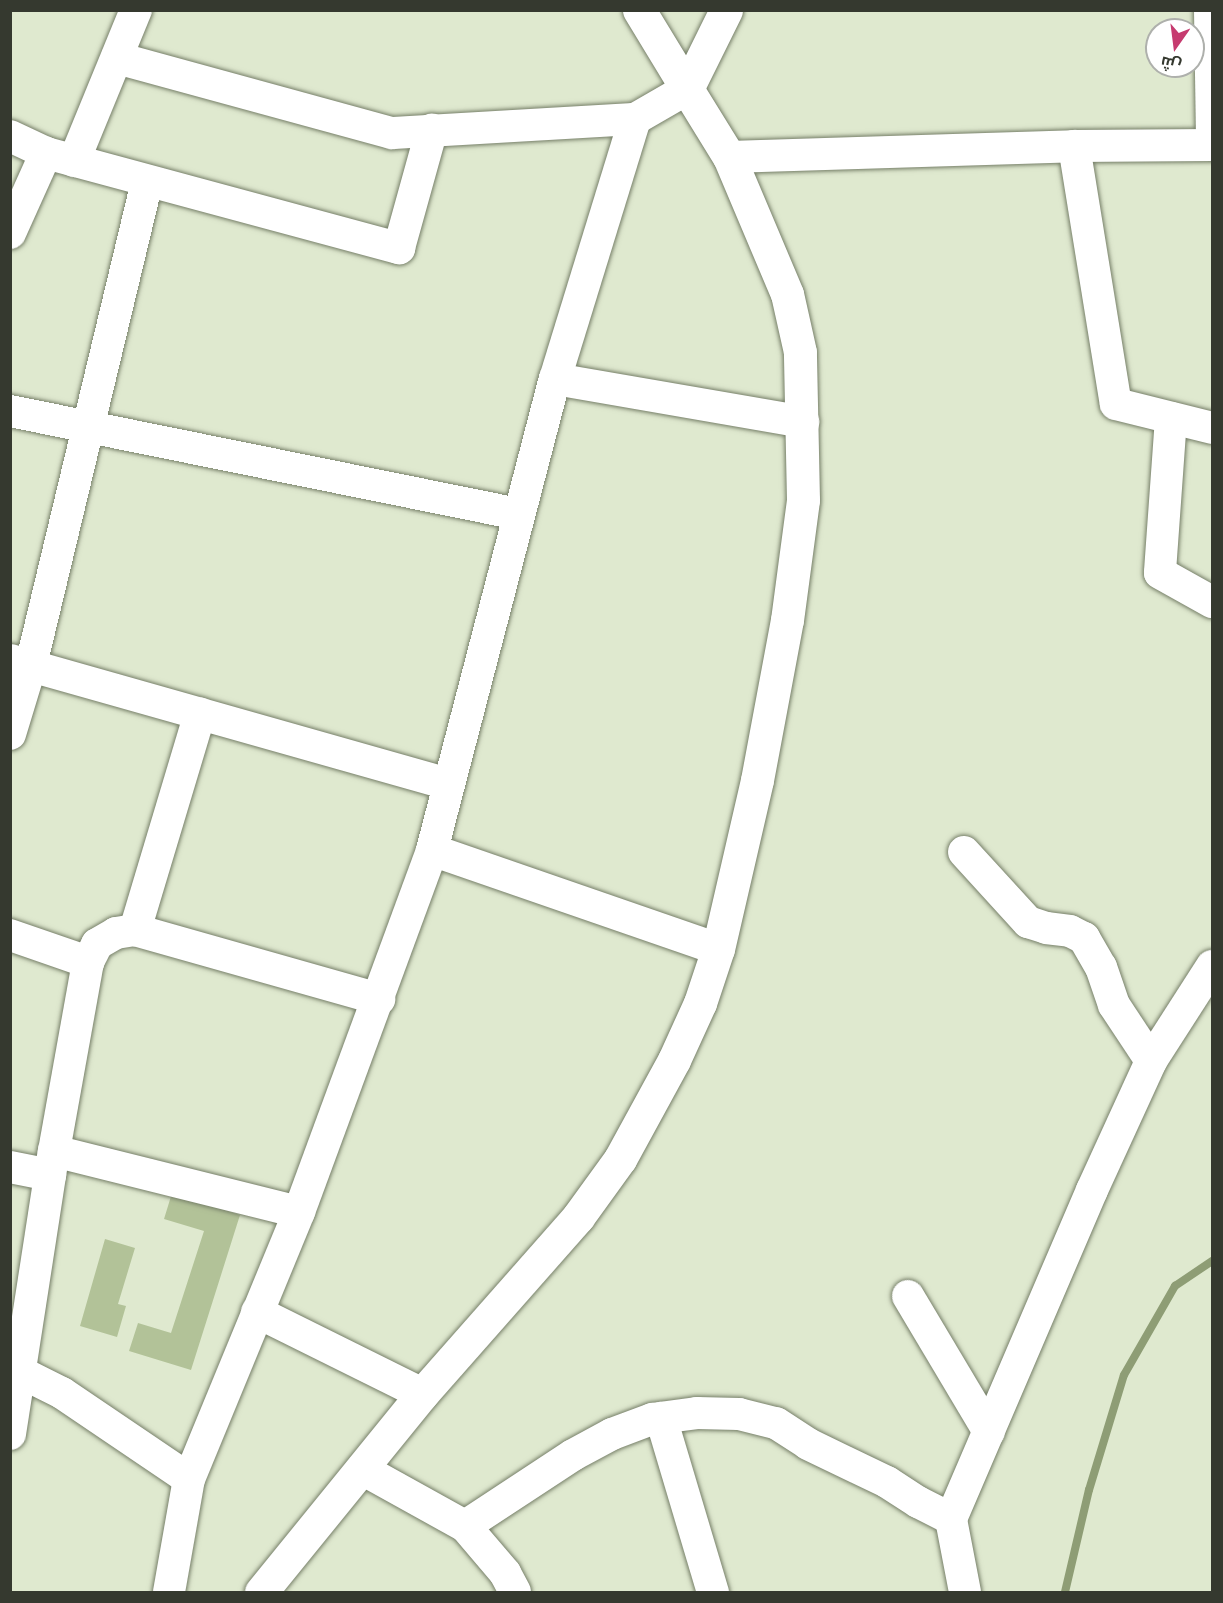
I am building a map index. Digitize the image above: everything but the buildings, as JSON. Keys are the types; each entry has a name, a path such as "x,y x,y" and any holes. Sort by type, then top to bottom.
{"street":[{"path":"10,232 60,157 117,58 136,10"},
{"path":"261,1593 422,1394 578,1217 620,1159 674,1060 700,1003 718,949 757,780 788,620 803,500 800,352 788,294 729,157 639,10"},
{"path":"117,58 392,133 635,119 687,88 726,10"},
{"path":"1210,10 1212,138"},
{"path":"169,1593 189,1479 299,1212 432,850 555,379 635,119"},
{"path":"10,136 60,157 399,248 432,129"},
{"path":"729,157 1074,146 1212,145"},
{"path":"1074,146 1116,404 1212,428"},
{"path":"10,734 21,662 88,426 147,181"},
{"path":"555,379 803,422"},
{"path":"10,411 518,514"},
{"path":"1171,418 1160,573 1212,602"},
{"path":"21,662 448,784"},
{"path":"135,930 200,714"},
{"path":"432,850 718,949"},
{"path":"964,852 1028,922 1046,928 1070,931 1084,938 1101,967 1114,1005 1151,1061"},
{"path":"10,1434 15,1371 88,962 97,944 116,933 135,930 379,999"},
{"path":"10,935 88,962"},
{"path":"965,1593 951,1519 1092,1190 1151,1061 1212,966"},
{"path":"10,1167 52,1163 299,1212"},
{"path":"908,1296 989,1432"},
{"path":"257,1312 422,1394"},
{"path":"15,1371 62,1393 189,1479"},
{"path":"465,1526 573,1455 612,1434 661,1418 697,1413 739,1414 776,1423 808,1444 887,1482 951,1519"},
{"path":"661,1418 713,1593"},
{"path":"362,1469 465,1526 505,1573 515,1593"}],"waterway":[{"path":"1065,1592 1089,1490 1124,1375 1175,1286 1212,1261"}]}
